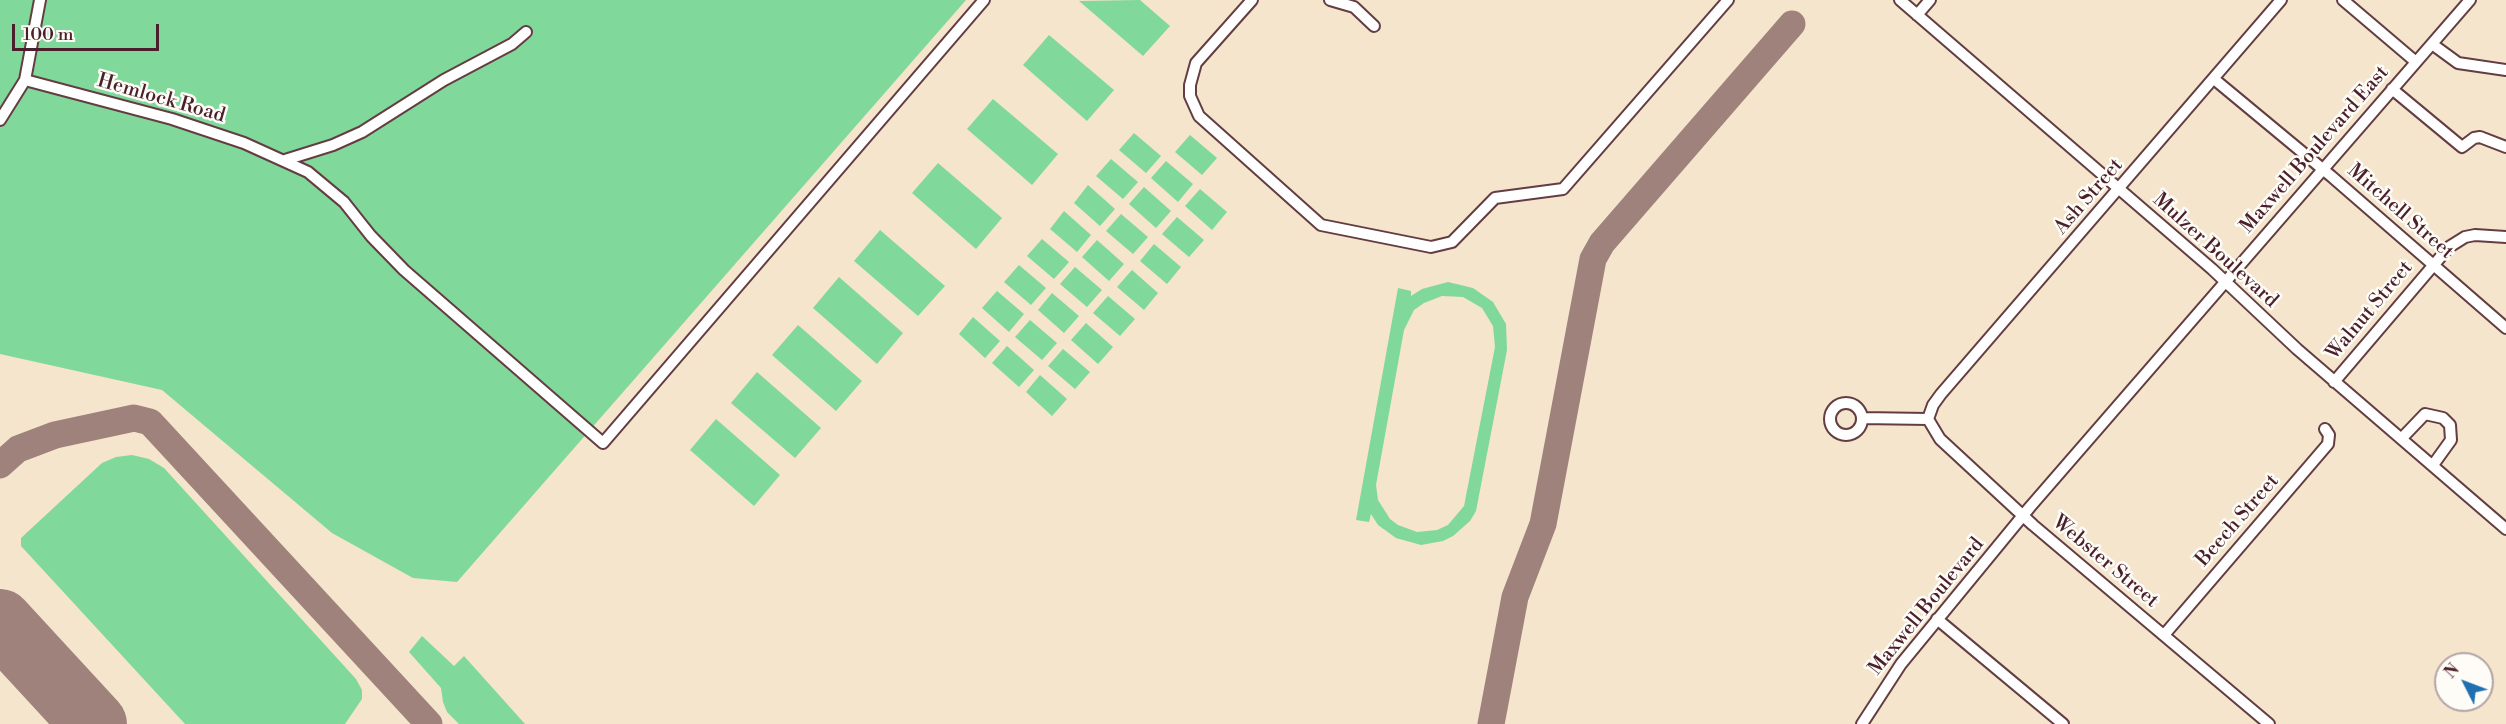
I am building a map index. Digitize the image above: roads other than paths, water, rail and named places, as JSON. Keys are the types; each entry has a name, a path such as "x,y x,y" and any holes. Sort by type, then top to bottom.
{"street":[{"path":"0,120 25,80 40,0"},
{"name":"Hemlock Road","path":"25,80 172,119 244,142 308,172 332,189 404,270 603,443 984,0"},
{"path":"1252,0 1196,63 1190,85 1191,96 1199,116 1321,225 1431,247 1445,246 1452,242 1495,198 1563,189 1728,0"},
{"path":"1330,0 1354,7 1374,26"},
{"name":"Mulzer Boulevard","path":"1900,0 2120,189 2334,382 2506,529"},
{"path":"1917,15 1930,0"},
{"name":"Ash Street","path":"1928,419 1933,405 1941,394 2281,0"},
{"path":"2343,0 2416,62"},
{"name":"Maxwell Boulevard East","path":"2024,515 2470,0"},
{"path":"285,160 333,145 362,132 444,80 512,44 526,32"},
{"path":"2432,44 2458,63 2506,70"},
{"name":"Mitchell Street","path":"2214,79 2323,169 2506,328"},
{"path":"2392,89 2462,147 2474,138 2480,137 2506,147"},
{"name":"Walnut Street","path":"2334,382 2449,247 2465,237 2490,234 2506,237"},
{"path":"2402,438 2425,414 2443,418 2450,424 2451,440 2433,465"},
{"path":"1862,418 1928,419"},
{"name":"Webster Street","path":"1928,419 1940,439 2024,515 2269,724"},
{"name":"Beech Street","path":"2164,635 2328,444 2330,435 2325,429"},
{"name":"Maxwell Boulevard","path":"1862,724 1901,664 2024,515"},
{"path":"1937,619 2063,724"}]}
